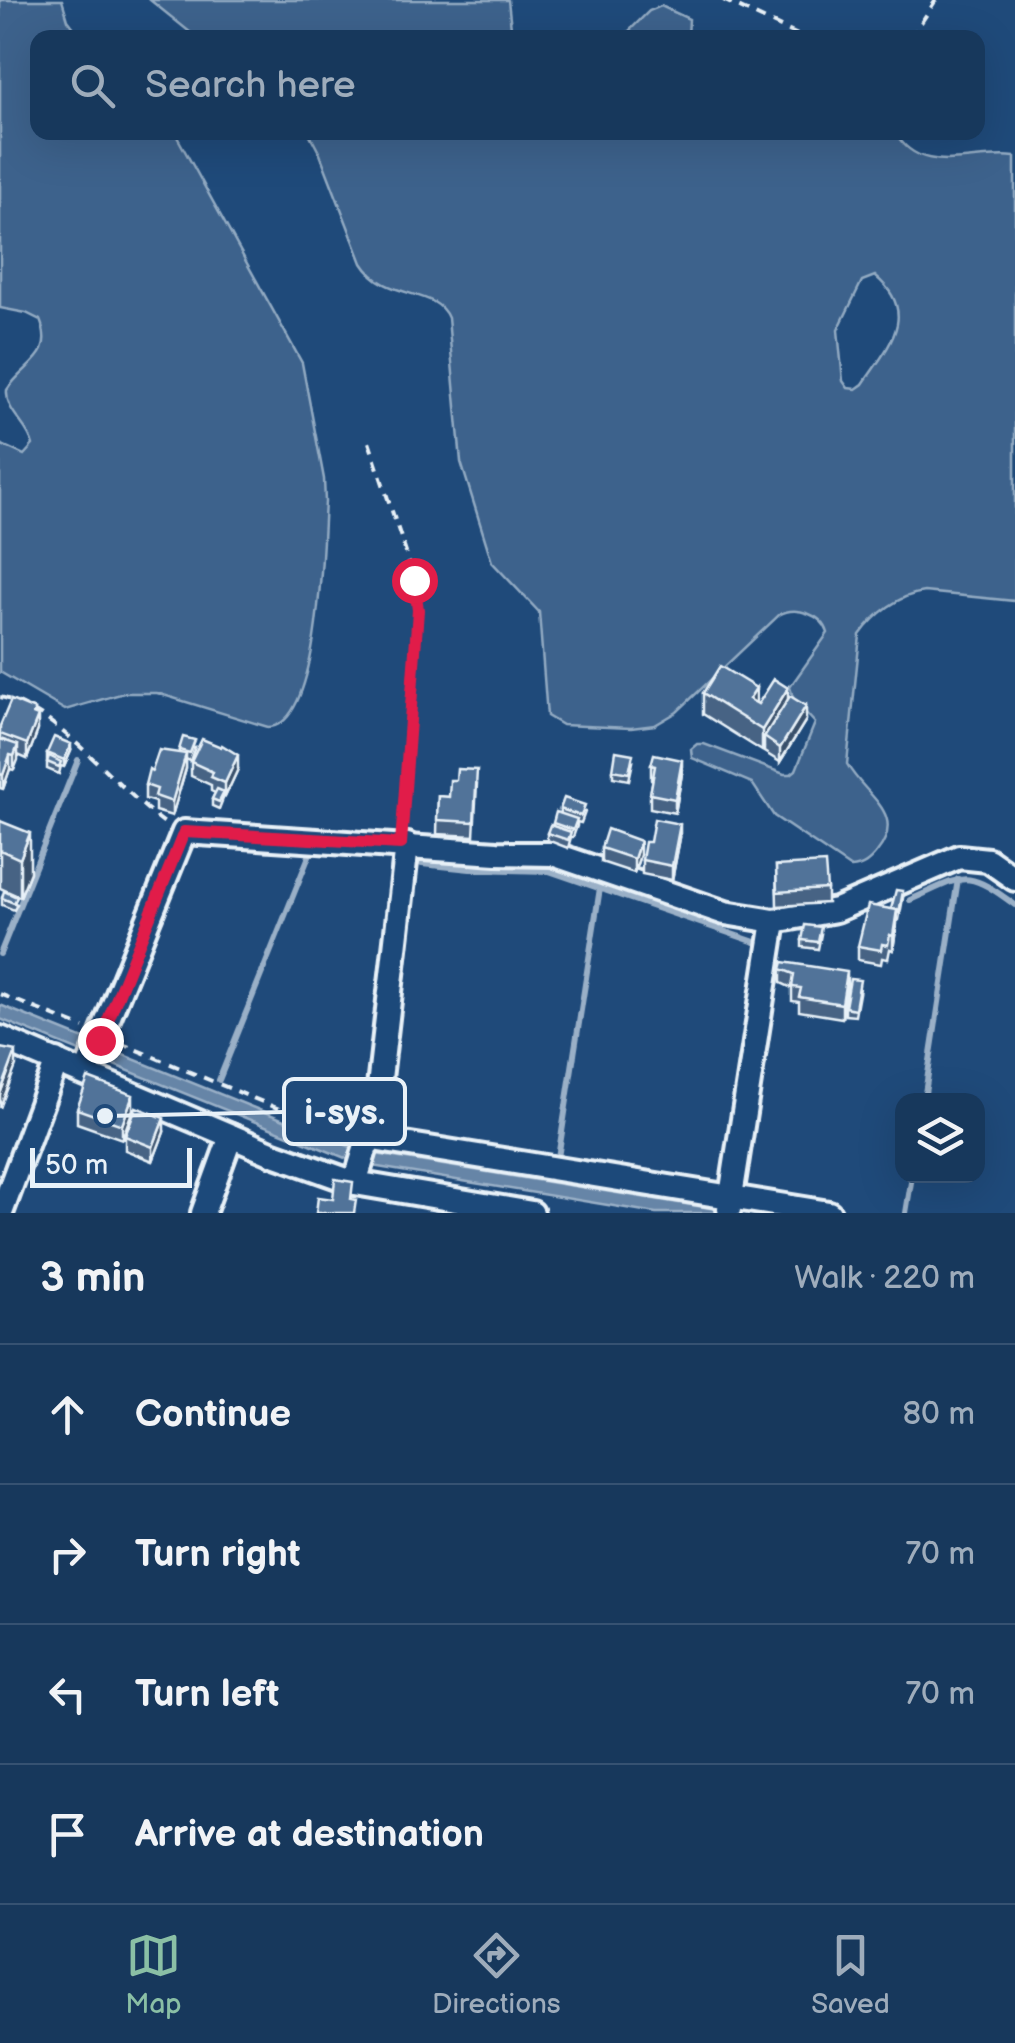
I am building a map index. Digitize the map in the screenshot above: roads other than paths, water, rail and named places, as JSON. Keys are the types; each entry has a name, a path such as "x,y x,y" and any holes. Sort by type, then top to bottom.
{"street":[{"path":"89,1068 184,832 553,854 725,913 774,920 836,910 959,856 988,860 1015,879"},
{"path":"357,1177 369,1143 404,845"},
{"path":"730,1205 774,920"},
{"path":"0,1038 57,1061 89,1068 231,1136 357,1177 532,1213"},
{"path":"2,1213 57,1061"},
{"path":"203,1213 231,1136"},
{"path":"369,1143 730,1205 829,1213"}],"waterway":[{"path":"0,954 78,760"},
{"path":"219,1080 313,846"},
{"path":"422,864 549,871 755,942"},
{"path":"925,1093 958,879"},
{"path":"910,900 964,879 985,885 1015,905"},
{"path":"557,1164 600,888"},
{"path":"906,1213 911,1183"}],"place":[{"name":"i-sys.","path":"105,1116"}]}
